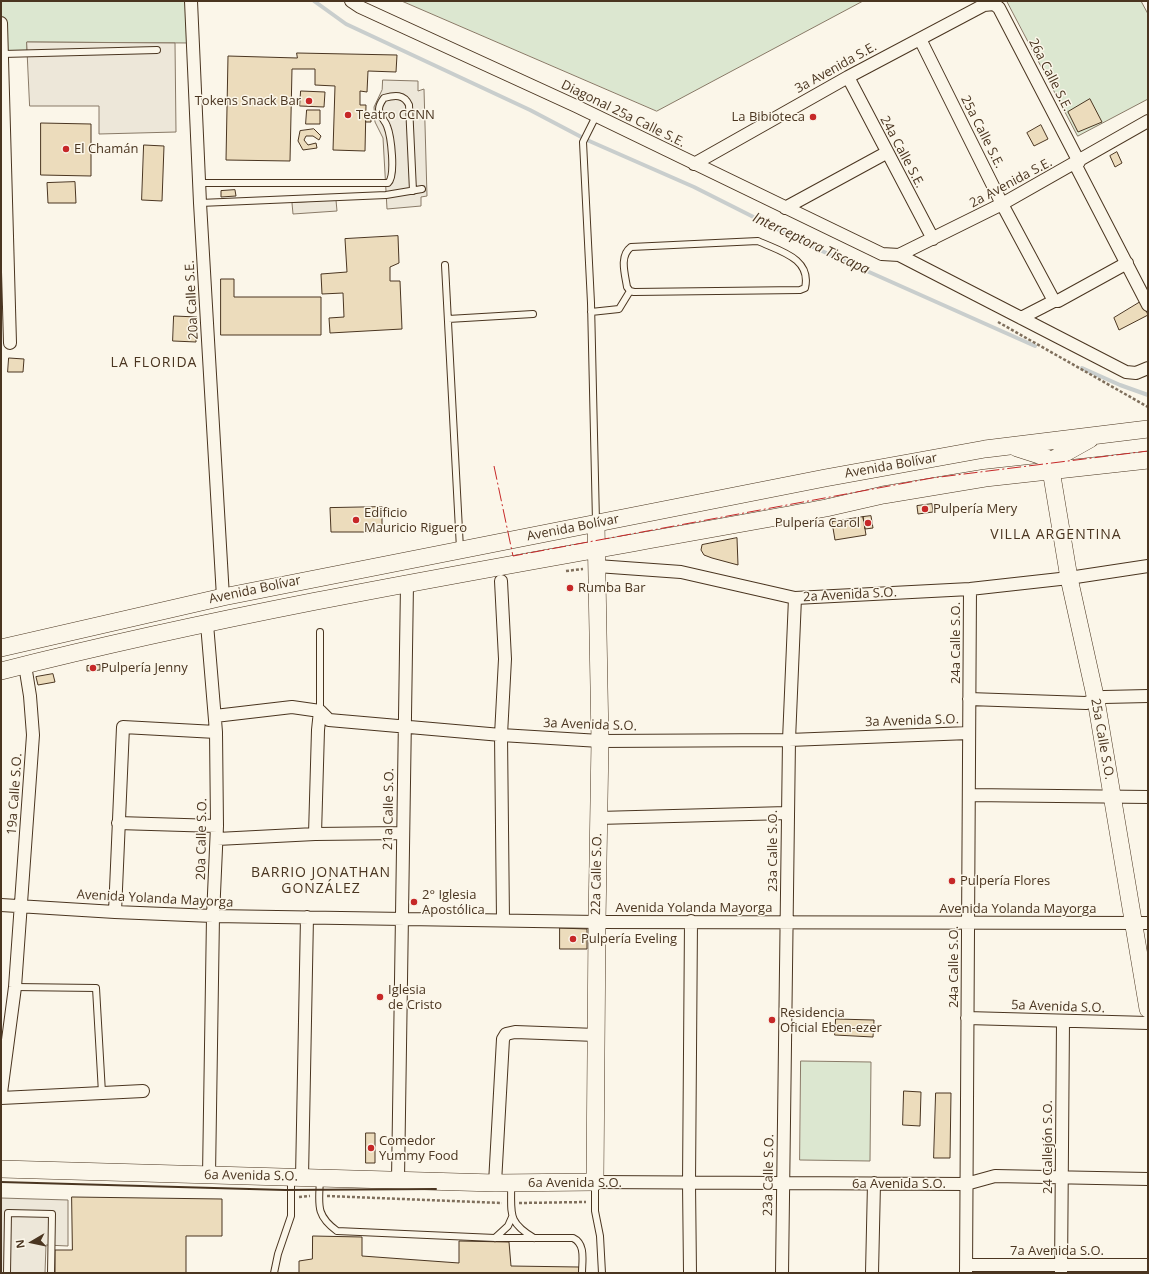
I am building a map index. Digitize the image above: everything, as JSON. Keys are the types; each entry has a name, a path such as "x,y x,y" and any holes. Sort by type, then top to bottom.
{"main road":[{"name":"Avenida Bolívar","path":"1,648 223,597 825,478 1008,446 1148,429"},
{"path":"1051,470 1056,458 1097,435"},
{"path":"1008,446 1029,450 1045,456 1051,470"},
{"name":"Avenida Bolívar","path":"1,671 207,624 407,584 596,559 883,495 985,478 1148,460"},
{"name":"25a Calle S.O.","path":"1051,470 1069,578 1096,700 1111,796 1141,923 1148,1009"},
{"path":"596,524 596,559"},
{"name":"22a Calle S.O.","path":"595,1182 600,741 596,559"},
{"name":"6a Avenida S.O.","path":"1,1168 503,1183 595,1182"}],"street":[{"name":"20a Calle S.E.","path":"191,1 200,203 223,597"},
{"name":"Diagonal 25a Calle S.E.","path":"351,1 409,30 596,116 882,254"},
{"name":"3a Avenida S.E.","path":"694,164 848,77 984,5 994,4"},
{"name":"26a Calle S.E.","path":"994,4 999,8 1148,305"},
{"path":"1,23 10,343"},
{"name":"25a Calle S.E.","path":"920,39 1002,204 1054,301"},
{"name":"24a Calle S.E.","path":"848,77 886,153 933,239"},
{"name":"2a Avenida S.E.","path":"882,254 899,255 933,239 1002,204 1147,124"},
{"path":"785,208 886,153"},
{"path":"899,255 1126,372 1136,373 1148,368"},
{"path":"1021,318 1054,301 1058,301 1127,263"},
{"name":"2a Avenida S.O.","path":"596,559 681,572 795,598 970,589 1069,578 1148,566"},
{"path":"500,582 505,659 501,735 503,920"},
{"name":"21a Calle S.O.","path":"398,1179 407,584"},
{"name":"24a Calle S.O.","path":"966,1269 970,589"},
{"name":"23a Calle S.O.","path":"782,1273 788,740 795,598"},
{"name":"20a Calle S.O.","path":"207,624 216,732 217,826 213,916 209,1175"},
{"name":"19a Calle S.O.","path":"1,1093 15,987 33,735 30,696 24,665"},
{"path":"969,699 1086,703 1104,697 1148,696"},
{"name":"3a Avenida S.O.","path":"215,716 292,707 320,711 329,720 501,735 600,741 788,740 969,733"},
{"path":"315,834 318,730 320,711"},
{"path":"115,912 123,727 216,732"},
{"path":"969,795 1148,797"},
{"path":"598,818 787,813"},
{"path":"118,823 217,826"},
{"path":"217,839 315,834 403,833"},
{"name":"Avenida Yolanda Mayorga","path":"1,905 213,916 402,919 597,922 691,921 968,924 1141,923"},
{"path":"296,1177 307,917"},
{"path":"690,1273 689,1183 691,921"},
{"name":"5a Avenida S.O.","path":"967,1018 1148,1023"},
{"name":"24 Callejón S.O.","path":"1061,1269 1063,1021"},
{"path":"503,1183 503,1038 506,1034 515,1032 596,1035"},
{"path":"1,1098 143,1091"},
{"name":"6a Avenida S.O.","path":"595,1182 966,1184 995,1176 1148,1179"},
{"path":"872,1273 874,1183"},
{"name":"7a Avenida S.O.","path":"966,1269 1061,1269 1148,1265"}],"lane":[{"path":"3,54 157,50"},
{"path":"199,183 388,183 392,176 390,140 387,125 380,117 379,110 380,103 384,98 400,96 404,98 409,105 413,191"},
{"path":"596,116 583,142 592,312 596,524"},
{"path":"200,203 386,195 422,189"},
{"path":"758,241 800,262 806,270 807,279 805,288 800,290 630,291 627,287 624,257 626,251 631,247 758,241"},
{"path":"445,264 460,551"},
{"path":"592,312 619,310 630,291"},
{"path":"448,319 533,314"},
{"path":"320,632 320,711"},
{"path":"15,987 96,988 102,1093"},
{"path":"274,1273 278,1254 291,1216 291,1197 296,1177"},
{"path":"320,1178 319,1196 321,1215 326,1223 337,1231 495,1238 573,1238 578,1240 582,1249 582,1273"},
{"path":"595,1182 595,1211 600,1236 602,1273"},
{"path":"495,1238 508,1226 512,1217 511,1203 503,1183"},
{"path":"1,1213 52,1214 51,1273"},
{"path":"6,1273 8,1213"},
{"path":"512,1217 524,1232 534,1238"}],"path":[{"path":"992,318 1148,407"},
{"path":"291,1197 319,1196 511,1203 596,1202"}],"green space":[{"path":"1,1 191,1 193,43 27,42 27,53 3,54"},
{"path":"402,1 863,1 657,111"},
{"path":"1007,1 1141,1 1148,14 1148,99 1078,136"},
{"path":"801,1061 871,1062 870,1161 800,1160"}],"shaded area":[{"path":"27,42 175,43 176,132 99,134 99,106 30,106"},
{"path":"383,80 418,81 418,91 424,89 427,196 421,197 421,206 387,209 383,138 375,122 374,107 382,90"},
{"path":"336,200 337,211 293,214 292,203"},
{"path":"1,1198 68,1200 68,1246 46,1245 45,1273 1,1273"}],"building":[{"path":"297,53 397,55 396,72 368,71 367,92 360,91 360,105 366,105 365,151 333,150 335,86 315,85 315,69 292,69 290,161 226,160 228,56 297,58"},
{"path":"301,91 325,92 324,107 300,106"},
{"path":"1090,99 1102,122 1078,132 1068,112"},
{"path":"307,110 320,110 320,124 306,124"},
{"path":"366,113 371,113 371,122 366,122"},
{"name":"El Chamán","path":"41,123 91,124 91,176 41,175"},
{"path":"1041,125 1048,139 1034,146 1027,133"},
{"path":"314,129 321,136 319,140 313,136 306,136 304,140 308,145 316,143 317,148 303,150 298,141 300,131"},
{"path":"144,145 164,146 162,201 142,200"},
{"path":"1117,152 1122,163 1115,167 1110,156"},
{"path":"75,182 76,203 48,203 47,183"},
{"path":"235,190 236,196 221,197 221,191"},
{"path":"398,236 399,263 390,267 390,281 400,281 402,329 330,333 329,318 344,317 343,293 322,294 321,274 347,272 345,239"},
{"path":"221,279 234,279 234,297 321,297 321,335 221,335"},
{"path":"1142,301 1148,315 1119,330 1114,318"},
{"path":"174,316 197,317 196,342 173,341"},
{"path":"9,358 24,359 23,372 8,372"},
{"name":"Pulpería Mery","path":"932,504 933,512 918,514 917,506"},
{"name":"Edificio Mauricio Riguero","path":"382,507 382,532 331,532 330,508"},
{"name":"Pulpería Carol","path":"871,516 873,528 865,529 863,517"},
{"path":"863,517 866,535 835,540 832,522"},
{"path":"737,538 738,565 704,555 701,550 702,545"},
{"name":"Pulpería Jenny","path":"100,665 100,670 87,671 87,666"},
{"path":"53,674 55,682 38,685 36,677"},
{"name":"Pulpería Eveling","path":"560,928 587,929 587,949 560,949"},
{"path":"836,1019 874,1020 873,1037 835,1035"},
{"path":"904,1091 921,1092 920,1126 903,1125"},
{"path":"936,1093 951,1093 950,1158 934,1158"},
{"name":"Comedor Yummy Food","path":"366,1133 375,1133 375,1163 366,1163"},
{"path":"72,1197 222,1199 222,1236 186,1236 186,1273 55,1273 55,1250 72,1250"},
{"path":"313,1236 362,1237 362,1256 459,1263 459,1241 509,1242 511,1266 579,1267 579,1273 299,1273 299,1261 312,1259"}],"waterway":[{"name":"Interceptora Tiscapa","path":"314,1 346,24 530,110 587,140 694,187 813,247 1035,346"},
{"name":"Interceptora Tiscapa","path":"1082,368 1120,385 1148,395"}],"wall":[{"path":"1,1182 285,1190 436,1189"}],"power":[{"path":"494,466 513,556 932,478 1148,451"}],"place":[{"name":"Tokens Snack Bar","path":"309,101"},
{"name":"Teatro CCNN","path":"348,115"},
{"name":"La Bibioteca","path":"813,117"},
{"name":"El Chamán","path":"66,149"},
{"name":"Pulpería Mery","path":"925,509"},
{"name":"Edificio Mauricio Riguero","path":"356,520"},
{"name":"Pulpería Carol","path":"868,523"},
{"name":"Rumba Bar","path":"570,588"},
{"name":"Pulpería Jenny","path":"93,668"},
{"name":"Pulpería Flores","path":"952,881"},
{"name":"2° Iglesia Apostólica","path":"414,902"},
{"name":"Pulpería Eveling","path":"573,939"},
{"name":"Iglesia de Cristo","path":"380,997"},
{"name":"Residencia Oficial Eben-ezer","path":"772,1020"},
{"name":"Comedor Yummy Food","path":"371,1148"}],"district":[{"name":"LA FLORIDA","path":"154,363"},
{"name":"VILLA ARGENTINA","path":"1056,535"},
{"name":"BARRIO JONATHAN GONZÁLEZ","path":"321,882"}]}
